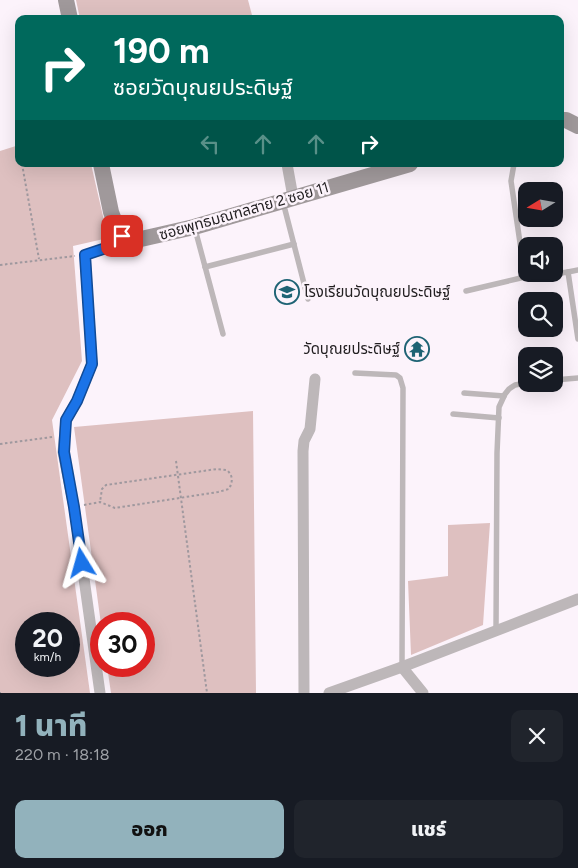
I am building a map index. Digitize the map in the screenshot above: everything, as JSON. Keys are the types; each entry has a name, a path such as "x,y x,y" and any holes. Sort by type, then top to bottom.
{"street":[{"path":"66,0 69,15"},
{"path":"564,120 578,126"},
{"path":"100,693 74,507 64,452 64,435 66,420 77,401 92,364 85,255 106,248 122,236 111,212 102,167"},
{"path":"287,167 288,198"},
{"name":"ซอยพุทธมณฑลสาย 2 ซอย 11","path":"122,236 128,240 141,239 194,227 399,167"},
{"path":"304,693 304,441 310,429 315,379"},
{"path":"329,693 578,599"},
{"path":"402,667 422,693"}],"lane":[{"path":"513,167 511,181 519,237"},
{"path":"288,198 294,244 308,299"},
{"path":"194,227 223,334"},
{"path":"205,267 294,244"},
{"path":"563,273 578,270"},
{"path":"568,272 578,339"},
{"path":"466,291 518,279"},
{"path":"355,373 396,375 400,378 403,388 402,667"},
{"path":"563,379 578,378"},
{"path":"496,631 499,407 504,396 514,385 518,384"},
{"path":"464,393 504,396"},
{"path":"453,414 499,418"}],"path":[{"path":"23,167 39,259"},
{"path":"0,265 85,255"},
{"path":"0,444 64,435"},
{"path":"176,461 206,693"},
{"path":"74,507 100,502 114,508 230,489 232,482 231,474 227,470 217,470 106,485 102,489 100,502"}],"shaded area":[{"path":"76,0 248,0 252,15 79,15"},
{"path":"15,146 15,167 92,167 108,238 73,246 82,361 52,420 79,612 15,612 15,677 80,677 80,621 90,693 0,693 0,151"},
{"path":"253,411 256,693 111,693 109,677 155,677 155,612 99,612 74,427"},
{"path":"490,523 483,625 411,655 408,581 448,576 448,525"}],"place":[{"name":"โรงเรียนวัดบุณยประดิษฐ์","path":"287,292"},
{"name":"วัดบุณยประดิษฐ์","path":"417,349"}],"route":[{"path":"82,563 64,452 64,435 66,420 77,401 92,364 85,255 106,248 122,236"}]}
